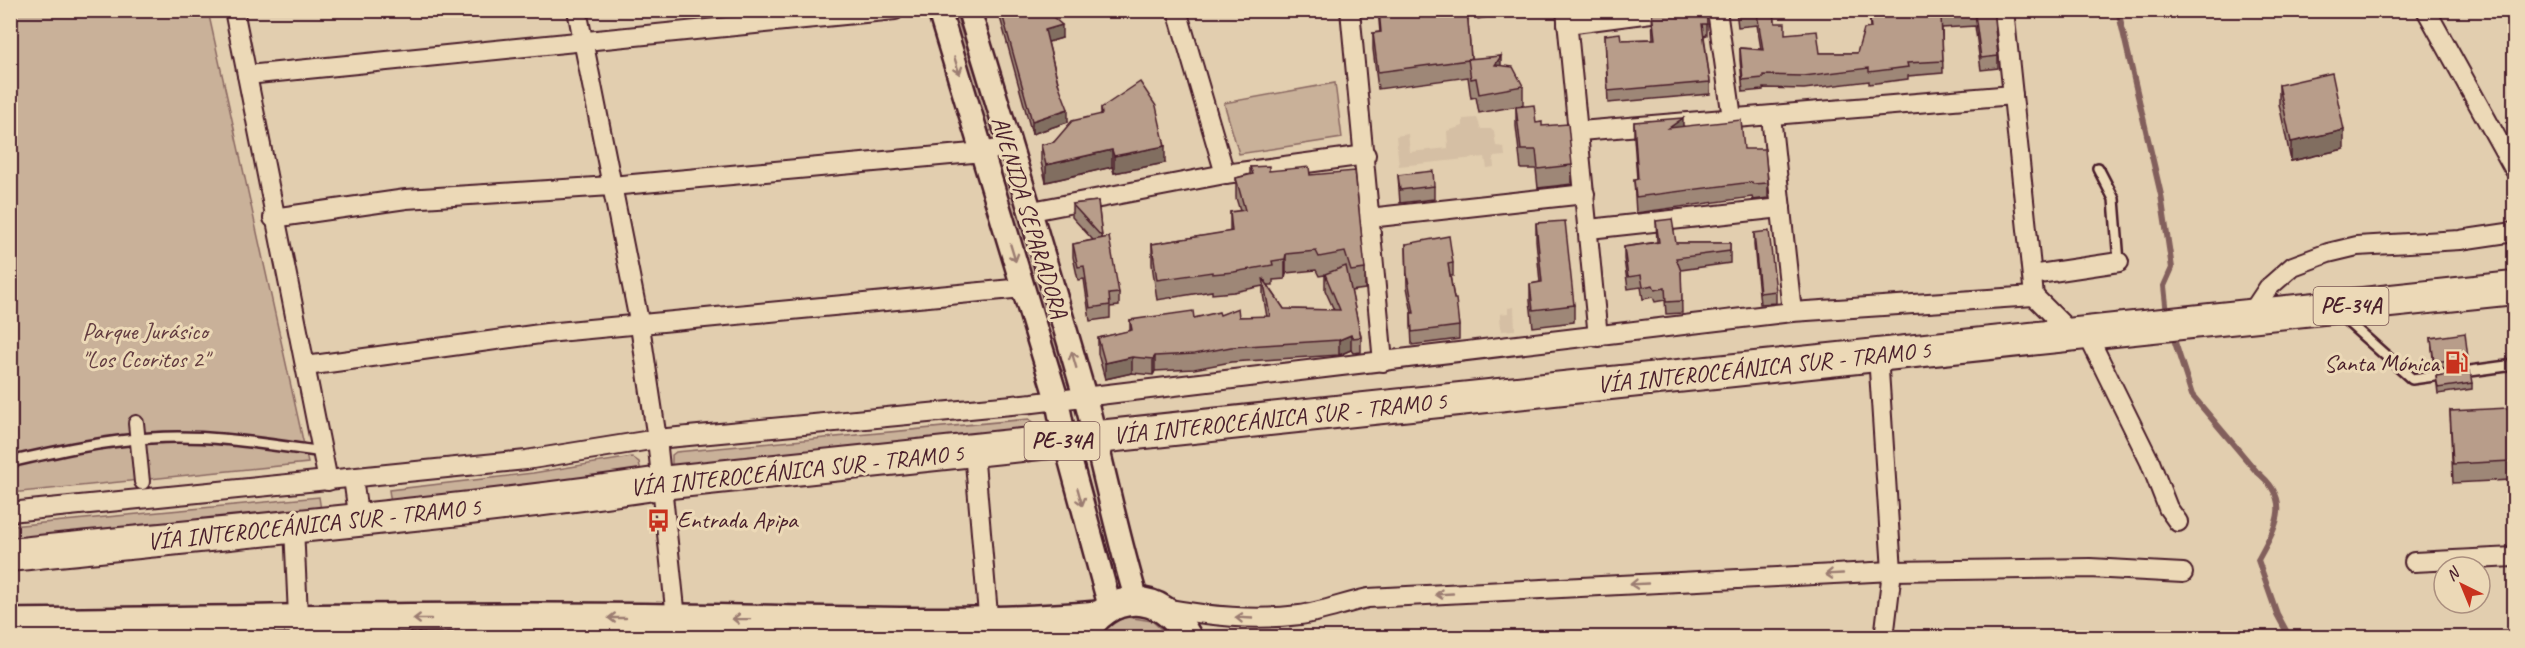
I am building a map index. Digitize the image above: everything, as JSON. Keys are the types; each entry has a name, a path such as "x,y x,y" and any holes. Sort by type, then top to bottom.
{"highway":[{"name":"VÍA INTEROCEÁNICA SUR - TRAMO 5","path":"10,555 359,521 661,483 2514,288"}],"main road":[{"path":"10,623 299,629 676,618 918,623 989,629 1150,604 1173,616 1188,638"},
{"path":"1082,638 1104,611"}],"street":[{"path":"234,10 273,218 306,366 328,481"},
{"path":"577,10 640,326 657,439 676,618"},
{"path":"247,75 895,10"},
{"name":"AVENIDA SEPARADORA","path":"939,10 1057,400 1079,439"},
{"name":"AVENIDA SEPARADORA","path":"969,10 1032,211 1084,396 1079,439"},
{"path":"1177,10 1225,174"},
{"path":"1350,10 1366,155 1369,218 1383,362"},
{"path":"1598,337 1580,131 1567,17 1674,10"},
{"path":"1717,10 1732,118"},
{"path":"2004,10 2034,296"},
{"path":"2426,10 2514,169"},
{"path":"1580,131 2013,95"},
{"path":"1771,116 1792,312"},
{"path":"273,218 406,199 611,186 983,152 1011,146"},
{"path":"1032,211 1225,174 1366,155"},
{"path":"1369,218 1584,194"},
{"path":"1589,229 1781,208"},
{"path":"2250,315 2268,288 2292,266 2328,253 2357,246 2460,240 2514,232"},
{"path":"2032,275 2120,262"},
{"path":"306,366 547,333 1023,288"},
{"path":"10,512 526,460 657,439 1057,400 1792,312 2034,296 2092,333 2169,508 2178,522"},
{"path":"1878,355 1892,571 1884,638"},
{"path":"136,423 142,482"},
{"path":"1079,439 1150,604 1218,616 1262,619 1302,615 1368,598 1892,571 2090,568 2184,573"},
{"path":"1079,439 1104,611"},
{"path":"974,451 989,629"},
{"path":"353,478 359,521"},
{"path":"294,527 299,629"},
{"path":"2414,562 2514,557"}],"lane":[{"path":"2098,168 2114,198 2120,262"},
{"path":"2332,308 2412,379 2514,365"},
{"path":"10,462 94,444 138,439 231,440 322,452"}],"shaded area":[{"path":"1477,118 1481,129 1491,129 1494,132 1496,146 1504,147 1505,156 1493,157 1494,167 1487,168 1485,157 1399,166 1396,136 1408,134 1410,152 1448,148 1447,131 1463,126 1463,119"},
{"path":"1514,307 1515,330 1501,331 1500,314 1508,313 1508,308"}],"green space":[{"name":"Parque Jurásico \"Los Ccoritos 2\"","path":"10,11 208,11 308,463 11,493"},
{"path":"949,11 955,11 993,130 987,132"},
{"path":"1335,83 1342,138 1239,154 1224,103"},
{"path":"1004,167 1065,370 1058,371 998,169"},
{"path":"1029,419 1034,424 1034,431 672,468 672,455 676,452"},
{"path":"632,457 639,462 641,472 391,504 389,490 533,473"},
{"path":"319,497 321,510 11,541 11,526"},
{"path":"1127,617 1152,621 1170,637 1097,638 1115,621"}],"building":[{"path":"1001,10 1045,10 1062,25 1045,30 1058,83 1068,109 1032,121"},
{"path":"1379,10 1467,10 1471,58 1378,72 1373,33 1381,32"},
{"path":"1706,10 1707,24 1702,24 1710,82 1608,91 1605,35 1620,33 1621,40 1655,39 1652,12"},
{"path":"1738,10 1774,10 1775,23 1785,23 1785,34 1817,31 1820,53 1857,53 1864,29 1871,28 1869,10 1993,10 1998,56 1981,58 1975,14 1941,16 1943,61 1907,63 1908,67 1869,72 1869,68 1804,76 1763,75 1763,78 1743,80 1740,48 1763,50 1757,13 1738,15"},
{"path":"1501,56 1495,65 1513,67 1523,86 1479,94 1476,78 1471,79 1468,59"},
{"path":"2332,73 2344,130 2291,142 2279,85"},
{"path":"1140,82 1156,106 1165,146 1114,156 1112,150 1046,165 1041,145 1054,142 1072,121 1102,114 1101,108"},
{"path":"1534,105 1536,123 1542,122 1542,126 1568,124 1572,165 1538,169 1536,150 1521,150 1516,107"},
{"path":"1683,118 1669,128 1741,120 1744,149 1765,149 1768,183 1753,184 1752,182 1636,197 1634,180 1638,179 1634,122"},
{"path":"1269,166 1269,171 1309,167 1310,175 1355,171 1365,269 1351,271 1345,252 1319,257 1316,251 1286,254 1285,259 1272,261 1273,265 1234,272 1212,274 1212,272 1157,280 1152,244 1232,231 1230,212 1245,210 1236,178 1253,174 1250,167"},
{"path":"1433,171 1434,186 1400,190 1398,175"},
{"path":"1098,201 1102,237 1072,204"},
{"path":"1672,219 1676,243 1730,243 1730,251 1676,258 1681,271 1682,301 1666,302 1665,288 1655,290 1653,285 1643,287 1641,275 1628,277 1624,247 1659,242 1656,221"},
{"path":"1565,221 1574,305 1533,310 1530,284 1542,282 1536,223"},
{"path":"1769,231 1776,291 1760,293 1754,233"},
{"path":"1449,236 1453,263 1448,264 1459,326 1412,332 1411,313 1414,313 1407,274 1406,244"},
{"path":"1109,237 1119,293 1109,294 1110,305 1090,308 1084,266 1078,267 1073,244"},
{"path":"1346,266 1361,337 1353,338 1351,335 1339,340 1231,347 1194,354 1155,356 1153,359 1132,357 1105,363 1098,338 1132,330 1130,320 1193,311 1194,318 1219,312 1220,315 1238,308 1239,317 1270,316 1263,278 1284,309 1340,310 1325,274"},
{"path":"2465,333 2468,358 2434,362 2431,338"},
{"path":"2470,371 2472,383 2438,388 2436,376"},
{"path":"2508,408 2511,461 2453,464 2450,411"}],"waterway":[{"path":"2118,10 2161,195 2172,268 2164,286 2167,314"},
{"path":"2172,333 2192,395 2275,492 2278,513 2271,535 2258,560 2277,614 2290,638"}],"place":[{"name":"Santa Mónica","path":"2457,363"},
{"name":"Entrada Apipa","path":"659,520"}]}
